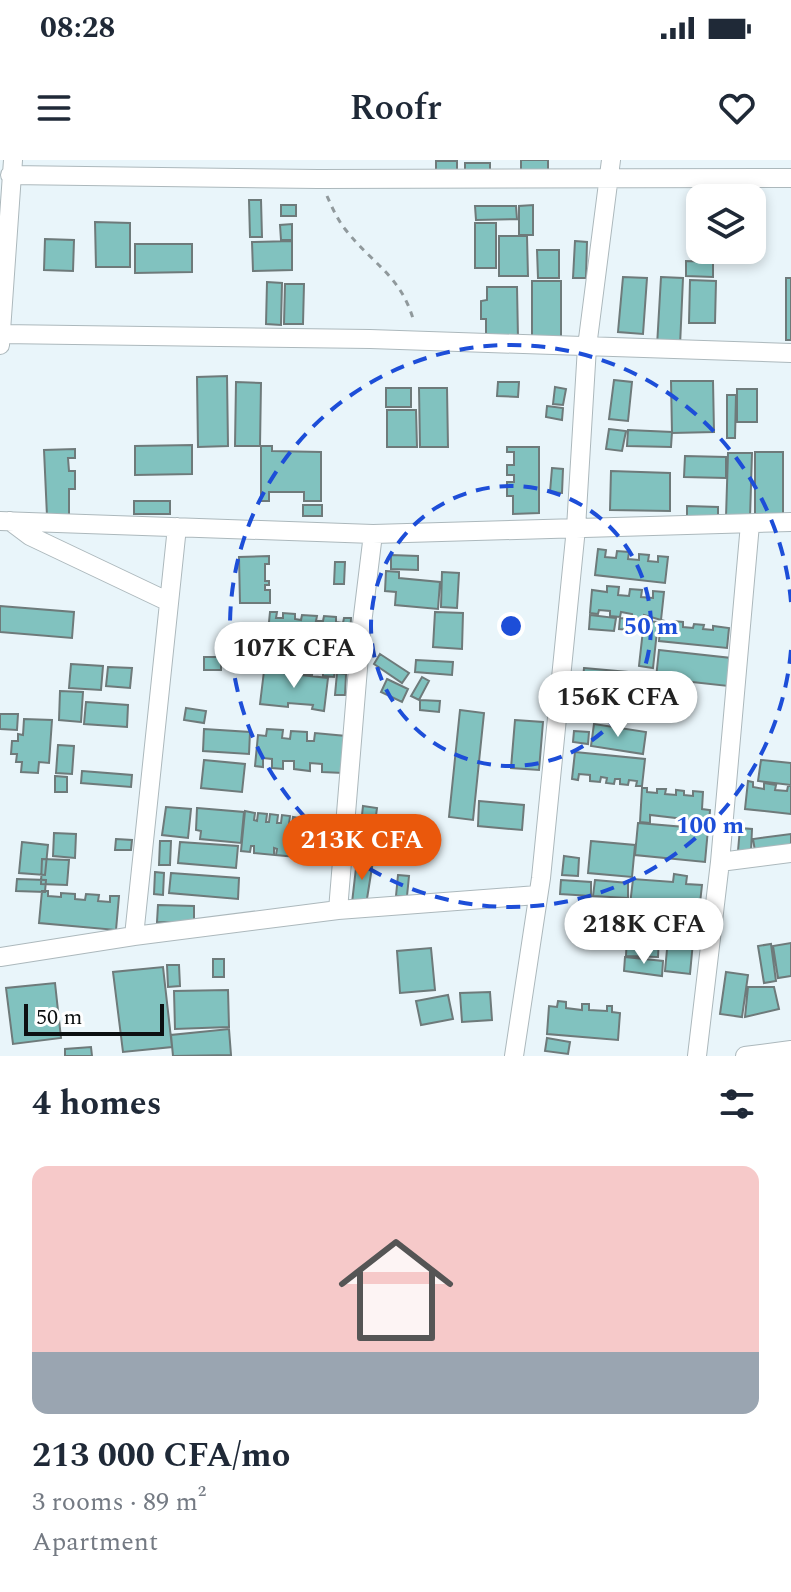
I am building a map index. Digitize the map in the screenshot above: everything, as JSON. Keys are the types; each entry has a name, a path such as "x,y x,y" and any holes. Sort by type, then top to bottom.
{"street":[{"path":"791,178 610,169 318,179 12,168 1,340 420,341 791,353"},
{"path":"514,1056 537,895 576,528 587,347 610,169"},
{"path":"5,521 373,534 791,522"},
{"path":"5,521 169,602"},
{"path":"697,1056 720,862 750,524"},
{"path":"134,936 177,527"},
{"path":"338,910 357,677 373,534"},
{"path":"720,862 791,853"},
{"path":"0,957 338,910 537,895"},
{"path":"745,1056 791,1050"}],"path":[{"path":"318,179 342,226 400,286 420,341"}],"building":[{"path":"521,160 548,160 548,171 521,172"},
{"path":"436,161 457,161 457,176 436,176"},
{"path":"465,163 490,163 490,177 465,176"},
{"path":"249,200 261,200 262,237 250,237"},
{"path":"281,205 296,205 296,216 281,216"},
{"path":"533,205 533,235 519,235 519,206"},
{"path":"475,206 516,206 517,219 476,220"},
{"path":"95,222 130,223 130,267 96,267"},
{"path":"475,223 496,223 496,268 475,268"},
{"path":"292,224 292,240 281,240 280,225"},
{"path":"499,236 527,236 528,276 499,276"},
{"path":"45,239 74,240 73,271 44,270"},
{"path":"292,241 292,270 253,271 252,242"},
{"path":"575,241 587,242 586,278 573,278"},
{"path":"135,244 192,244 192,272 135,273"},
{"path":"537,250 559,250 559,278 538,278"},
{"path":"686,264 713,264 713,277 686,276"},
{"path":"623,277 647,278 643,334 618,332"},
{"path":"661,277 683,278 680,346 657,346"},
{"path":"786,278 791,278 791,340 786,340"},
{"path":"690,280 716,281 715,323 689,323"},
{"path":"532,281 561,281 561,343 532,342"},
{"path":"267,282 282,283 281,325 266,324"},
{"path":"285,284 304,284 303,324 284,324"},
{"path":"487,287 517,287 518,338 486,338 486,319 481,319 481,301 487,300"},
{"path":"227,376 228,446 198,447 197,377"},
{"path":"614,380 632,382 628,421 609,419"},
{"path":"671,381 713,381 714,432 672,433"},
{"path":"236,382 261,383 260,446 235,446"},
{"path":"498,382 519,382 518,397 497,396"},
{"path":"555,387 566,389 563,405 553,404"},
{"path":"386,388 411,388 411,407 386,407"},
{"path":"419,388 447,388 448,447 420,447"},
{"path":"737,389 757,389 757,422 737,422"},
{"path":"727,395 736,395 735,438 727,438"},
{"path":"547,406 563,408 562,420 546,417"},
{"path":"387,410 416,410 417,447 387,447"},
{"path":"609,429 626,431 622,451 606,449"},
{"path":"628,430 672,432 671,447 627,446"},
{"path":"192,445 192,474 135,475 135,446"},
{"path":"261,446 272,446 272,451 321,452 321,501 304,501 304,492 269,492 269,501 261,501"},
{"path":"507,447 539,447 539,513 513,514 513,496 507,496 507,482 514,482 514,475 507,475 507,465 514,465 514,452 507,452"},
{"path":"75,449 75,458 68,458 69,471 75,471 75,489 69,489 69,515 47,516 44,450"},
{"path":"755,452 783,452 783,515 755,515"},
{"path":"728,453 752,453 750,518 726,517"},
{"path":"685,456 726,457 726,478 684,477"},
{"path":"552,468 563,469 562,493 550,492"},
{"path":"611,471 670,473 670,511 610,510"},
{"path":"134,501 170,501 170,514 134,514"},
{"path":"303,505 322,505 322,516 303,516"},
{"path":"687,506 718,507 718,522 687,522"},
{"path":"598,549 606,550 605,557 616,558 617,551 629,552 628,559 639,560 639,554 649,555 648,561 658,562 658,556 668,557 665,583 595,575"},
{"path":"391,555 418,556 418,570 391,569"},
{"path":"269,556 269,564 265,564 265,581 269,581 269,585 265,585 265,590 270,590 270,603 240,603 239,557"},
{"path":"335,562 345,562 344,584 334,584"},
{"path":"386,571 399,572 399,578 440,582 438,609 395,605 396,592 385,591"},
{"path":"442,572 459,573 457,608 441,607"},
{"path":"607,586 619,587 618,595 629,596 630,589 642,590 641,597 653,598 653,591 664,592 661,620 644,615 643,619 632,618 632,614 621,612 620,617 610,616 610,611 590,613 592,590 607,592"},
{"path":"0,606 74,612 72,638 0,632"},
{"path":"270,612 277,612 276,618 283,618 283,613 295,614 295,619 301,620 302,615 317,616 316,621 323,621 324,616 336,617 336,622 343,623 344,618 351,618 350,638 268,632"},
{"path":"435,612 463,613 462,649 433,647"},
{"path":"590,615 616,618 614,631 589,629"},
{"path":"620,618 641,620 640,631 619,629"},
{"path":"661,620 665,621 665,625 674,626 674,621 683,622 683,627 693,628 694,624 704,625 703,629 713,630 713,626 729,628 727,648 659,641"},
{"path":"644,621 658,622 653,668 639,666"},
{"path":"268,636 347,644 345,671 335,670 334,677 323,676 323,670 313,669 312,675 299,673 300,667 290,666 289,672 279,671 280,664 271,663 271,671 265,670"},
{"path":"659,650 731,658 728,686 656,678"},
{"path":"380,654 409,673 402,683 374,664"},
{"path":"204,657 221,657 221,670 204,670"},
{"path":"416,660 453,662 452,675 415,672"},
{"path":"71,664 103,666 101,690 69,688"},
{"path":"108,667 132,668 130,688 106,686"},
{"path":"584,668 650,674 648,696 582,689"},
{"path":"264,671 328,678 324,711 312,709 313,705 288,703 288,707 260,704"},
{"path":"337,673 346,674 345,695 335,695"},
{"path":"422,677 429,681 419,700 411,696"},
{"path":"387,679 408,689 402,702 381,692"},
{"path":"60,691 83,692 81,722 59,720"},
{"path":"420,700 440,701 439,712 420,710"},
{"path":"86,702 128,705 127,727 84,724"},
{"path":"186,708 206,711 204,723 184,720"},
{"path":"460,710 484,713 473,820 449,817"},
{"path":"0,714 18,714 17,730 0,729"},
{"path":"24,719 52,720 49,763 39,762 38,773 21,772 22,762 16,762 17,754 11,754 12,741 18,741 18,734 23,735"},
{"path":"515,720 543,722 539,770 511,768"},
{"path":"594,724 646,732 643,754 591,746"},
{"path":"204,729 250,732 249,754 203,751"},
{"path":"267,729 283,730 282,738 290,739 291,731 307,732 307,741 314,741 315,733 346,736 343,773 322,772 322,764 310,763 310,771 294,769 294,761 283,761 283,769 272,768 272,759 263,758 263,767 255,766 258,735 266,736"},
{"path":"574,731 589,732 588,744 573,742"},
{"path":"58,745 74,746 72,774 56,773"},
{"path":"575,752 645,759 642,786 636,786 637,781 629,780 628,785 620,784 620,779 615,779 614,784 606,783 607,778 601,777 600,782 590,781 590,775 579,774 578,780 572,779"},
{"path":"204,760 245,764 242,792 201,788"},
{"path":"761,760 791,763 791,785 758,781"},
{"path":"82,771 132,775 131,787 81,783"},
{"path":"55,776 67,777 67,792 55,792"},
{"path":"748,781 753,782 753,787 764,789 764,783 776,785 775,790 787,791 791,786 791,814 745,809"},
{"path":"642,788 657,793 657,789 666,789 665,794 676,795 676,790 693,796 693,791 703,792 702,809 710,810 709,822 650,815 650,823 640,822"},
{"path":"479,801 524,805 522,830 478,826"},
{"path":"363,806 377,808 371,854 358,852"},
{"path":"166,807 191,809 188,838 162,835"},
{"path":"197,808 244,812 241,843 200,839 201,831 196,830"},
{"path":"245,811 255,813 254,820 257,821 258,813 267,814 266,822 269,822 270,814 278,815 277,823 281,823 282,815 290,816 289,824 292,825 293,817 300,818 300,826 303,826 304,818 313,819 308,859 299,858 299,851 296,857 276,855 277,849 274,848 274,855 254,853 254,846 251,846 250,852 241,851"},
{"path":"317,822 334,823 332,862 315,861"},
{"path":"638,823 708,829 705,862 635,855"},
{"path":"740,828 752,829 751,852 738,851"},
{"path":"54,833 76,834 75,858 53,856"},
{"path":"791,834 791,851 756,857 753,839"},
{"path":"116,839 132,840 131,850 115,850"},
{"path":"160,841 171,841 170,865 159,865"},
{"path":"591,841 635,845 632,877 588,873"},
{"path":"22,842 48,845 45,875 19,873"},
{"path":"180,842 238,846 236,868 178,863"},
{"path":"564,856 579,858 578,876 562,875"},
{"path":"42,859 69,860 67,885 41,884"},
{"path":"357,859 373,861 366,905 352,903"},
{"path":"155,872 164,873 163,895 154,894"},
{"path":"171,873 239,878 238,899 169,893"},
{"path":"674,874 687,876 686,884 702,885 699,912 630,905 633,879 673,882"},
{"path":"398,875 409,876 407,896 396,896"},
{"path":"17,879 46,880 45,892 16,891"},
{"path":"561,880 591,882 591,896 560,894"},
{"path":"595,880 628,883 628,898 593,896"},
{"path":"42,891 48,891 48,896 75,894 75,899 85,900 86,894 99,895 98,901 110,902 110,896 119,896 116,930 39,923"},
{"path":"158,905 194,906 194,923 157,922"},
{"path":"628,913 660,914 658,957 626,956"},
{"path":"670,917 695,920 690,974 665,971"},
{"path":"791,943 791,976 778,978 773,946"},
{"path":"771,944 776,981 764,983 758,946"},
{"path":"431,948 435,990 400,993 397,951"},
{"path":"625,957 663,961 662,976 624,971"},
{"path":"213,959 224,959 224,977 213,977"},
{"path":"167,965 179,965 180,986 168,987"},
{"path":"163,967 172,1047 123,1052 113,972"},
{"path":"726,972 748,975 742,1017 720,1014"},
{"path":"55,983 61,1038 13,1044 6,988"},
{"path":"748,987 774,987 779,1009 745,1017"},
{"path":"228,990 229,1027 175,1029 174,991"},
{"path":"490,992 492,1020 462,1022 460,993"},
{"path":"448,995 453,1019 421,1025 416,1001"},
{"path":"558,1001 566,1002 566,1008 582,1010 582,1004 589,1004 589,1010 607,1011 607,1006 612,1006 612,1012 620,1013 618,1040 547,1034 549,1006 557,1007"},
{"path":"229,1029 231,1055 173,1056 171,1035"},
{"path":"547,1038 570,1042 568,1054 545,1051"},
{"path":"91,1047 92,1056 65,1056 65,1049"}]}
